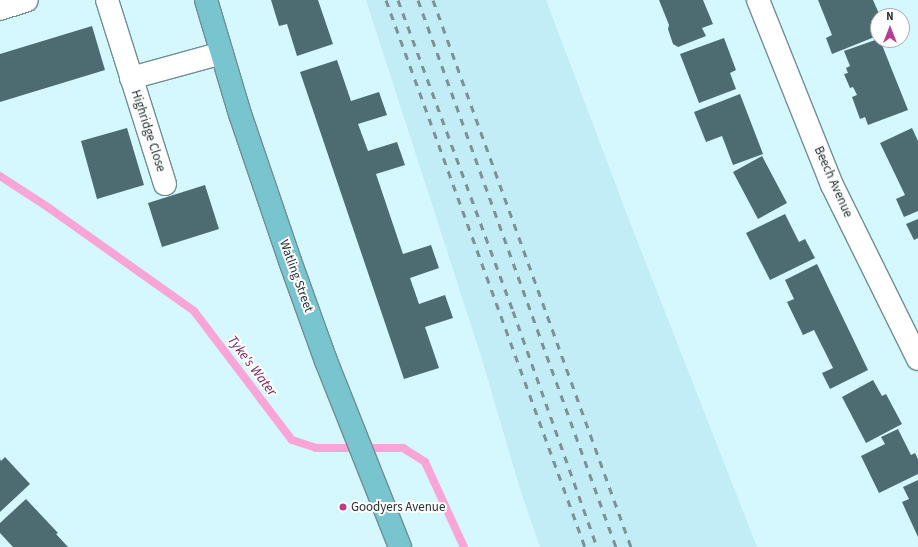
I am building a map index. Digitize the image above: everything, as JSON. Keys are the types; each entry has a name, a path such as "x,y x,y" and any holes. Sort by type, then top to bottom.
{"main road":[{"name":"Watling Street","path":"206,0 290,262 345,411 400,547"}],"street":[{"path":"0,9 27,0"},
{"name":"Highridge Close","path":"107,0 165,184"},
{"name":"Beech Avenue","path":"758,0 832,185 918,359"},
{"name":"Highridge Close","path":"131,78 222,53"}],"shaded area":[{"path":"366,0 546,0 631,225 757,547 540,547 520,489 481,356"}],"building":[{"path":"271,0 318,0 333,44 297,56 287,24 279,26"},
{"path":"659,0 703,0 713,24 702,28 706,36 678,47 673,44 668,29 669,25"},
{"path":"818,0 873,0 876,8 870,8 870,39 832,54 826,38 832,35"},
{"path":"92,26 105,70 0,102 0,54"},
{"path":"724,38 736,70 730,73 736,89 699,103 680,54"},
{"path":"870,42 870,48 883,48 908,110 868,125 865,117 860,119 852,97 857,95 853,87 850,88 844,74 848,73 846,68 850,66 844,51"},
{"path":"337,60 351,101 379,92 387,115 358,124 368,151 397,142 405,165 376,174 403,254 431,245 439,268 410,278 419,304 445,295 453,318 425,327 439,368 404,379 300,72"},
{"path":"740,94 763,154 733,165 722,136 706,142 694,112"},
{"path":"127,128 144,185 97,199 81,141"},
{"path":"912,128 918,141 918,211 904,217 896,199 905,195 880,143"},
{"path":"762,156 787,203 758,219 733,172"},
{"path":"205,185 219,229 162,247 148,203"},
{"path":"785,214 799,242 805,239 815,258 770,280 746,233"},
{"path":"918,219 918,238 914,240 906,224"},
{"path":"817,264 868,370 830,389 822,373 833,368 814,330 803,335 787,302 794,299 785,280"},
{"path":"873,380 882,396 886,394 902,424 866,443 842,397"},
{"path":"898,429 911,455 915,453 918,459 918,474 879,493 861,456 885,444 881,437"},
{"path":"5,457 30,484 0,512 0,459 1,461"},
{"path":"918,480 918,537 902,502 909,499 903,487"},
{"path":"26,499 58,533 56,534 68,547 13,547 0,533 0,523"}],"waterway":[{"name":"Tyke's Water","path":"0,176 49,208 194,311 292,440 316,448 403,448 425,462 464,547"}],"railway":[{"path":"386,0 585,547"},
{"path":"398,0 513,311 597,547"},
{"path":"418,0 616,547"},
{"path":"433,0 631,547"}],"place":[{"name":"Goodyers Avenue","path":"343,507"}]}
